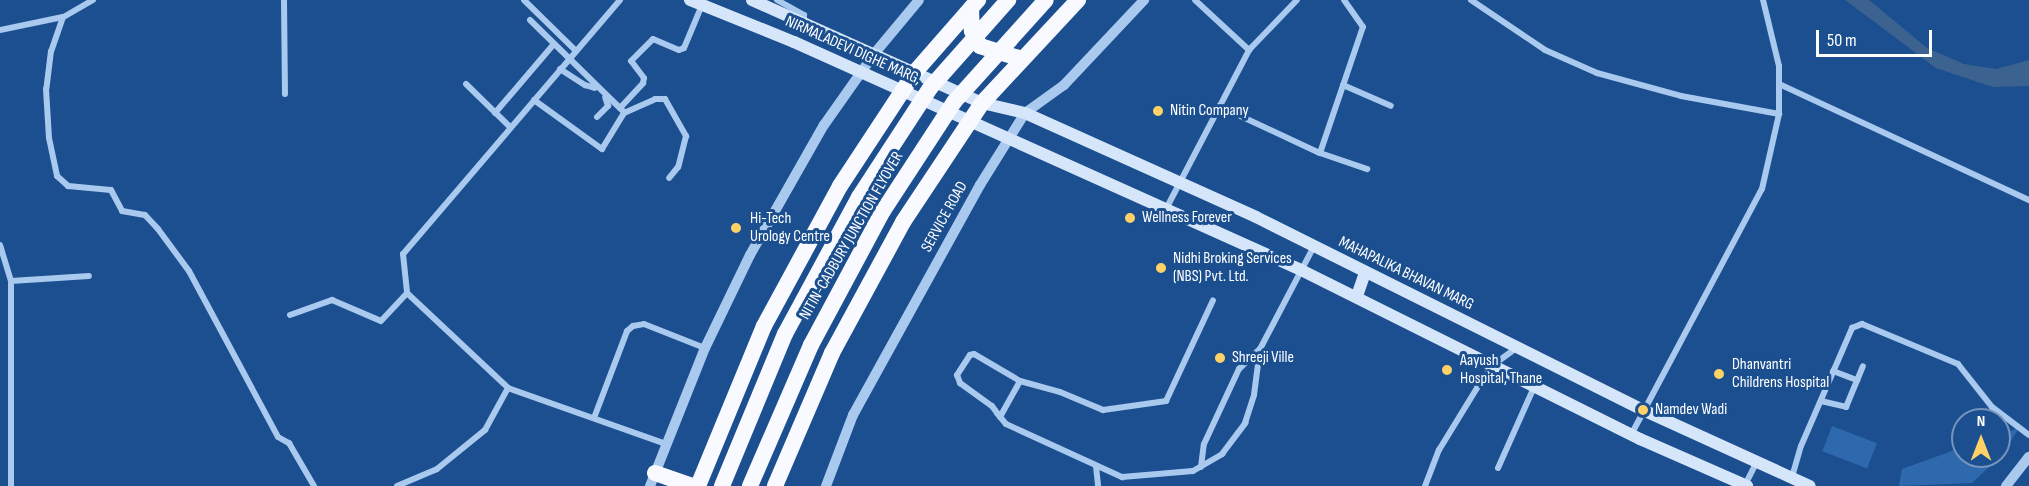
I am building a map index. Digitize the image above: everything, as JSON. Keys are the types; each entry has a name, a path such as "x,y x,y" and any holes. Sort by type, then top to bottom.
{"highway":[{"name":"NITIN-CADBURY JUNCTION FLYOVER","path":"722,486 785,334 859,197 930,88 1008,0"},
{"name":"NITIN-CADBURY JUNCTION FLYOVER","path":"750,486 811,345 883,211 954,102 1046,0"},
{"path":"775,486 831,353 903,222 982,103 1078,0"},
{"path":"975,4 972,32 980,46 1022,59"},
{"path":"698,486 764,326 840,186 915,72 975,4"},
{"path":"653,480 692,486"}],"main road":[{"name":"NIRMALADEVI DIGHE MARG,","path":"690,0 968,121"},
{"name":"NIRMALADEVI DIGHE MARG,","path":"752,0 982,103"},
{"name":"MAHAPALIKA BHAVAN MARG","path":"982,103 1025,112 1180,183 1519,346 1643,410 1810,486"},
{"path":"968,121 1357,296 1631,435 1746,486"},
{"path":"1357,296 1365,273"}],"street":[{"path":"0,30 63,17 93,0"},
{"path":"284,0 285,94"},
{"path":"524,0 576,51"},
{"path":"620,0 403,254 407,293 508,388 666,444"},
{"path":"777,0 804,15 804,22"},
{"path":"653,480 705,348 750,255 824,125 874,54 919,0"},
{"name":"SERVICE ROAD","path":"826,486 853,415 1025,112 1064,85 1144,0"},
{"path":"1195,0 1249,50"},
{"path":"1166,210 1249,50 1297,0"},
{"path":"1320,153 1363,27 1344,0"},
{"path":"1471,0 1545,50 1597,73 1681,96 1779,114"},
{"path":"1631,435 1762,189 1779,114 1779,84 1770,19 1763,0"},
{"path":"534,100 602,149 622,111 643,83 644,78 631,62 652,39 679,50 684,48 702,5"},
{"path":"63,17 51,51 46,89 49,138 57,176 68,186 111,190 122,211 145,215 158,229 189,271 278,437 289,443 314,486"},
{"path":"530,20 622,111"},
{"path":"495,112 554,44"},
{"path":"560,69 585,85 592,85 609,99"},
{"path":"466,84 510,127"},
{"path":"1779,84 2029,200"},
{"path":"1343,85 1391,106"},
{"path":"597,117 608,106 609,99"},
{"path":"622,111 655,99 665,99 686,136 678,167 669,178"},
{"path":"1219,106 1320,153 1367,169"},
{"path":"0,245 11,281 10,486"},
{"path":"1201,467 1204,444 1239,369 1260,349 1313,248"},
{"path":"11,281 88,276"},
{"path":"290,315 332,300 381,321 407,293"},
{"path":"1213,300 1166,400 1103,410 1060,392 1020,381 974,354 957,375 960,383 992,406 1006,424 1122,477 1193,471 1222,454 1245,423 1254,395 1260,349"},
{"path":"594,418 627,331 633,326 644,324 705,348"},
{"path":"1791,478 1852,328 1862,324 1958,364 1992,407 2029,435"},
{"path":"1425,486 1439,450 1492,365 1519,346"},
{"path":"1821,400 1846,407 1863,366"},
{"path":"1833,371 1857,380"},
{"path":"1000,417 1020,381"},
{"path":"1498,468 1534,386"},
{"path":"397,486 437,469 484,430 508,388"},
{"path":"2006,486 2029,457"},
{"path":"1746,486 1756,463"},
{"path":"1096,466 1098,486"}],"shaded area":[{"path":"1845,0 1869,0 1927,48 1964,64 1996,69 2029,60 2029,86 1993,87 1936,68"},
{"path":"1832,426 1877,443 1867,468 1822,451"},
{"path":"2019,428 2011,440 2011,431"},
{"path":"1951,451 1951,468 1988,468 1972,483 1899,486 1902,469"}],"place":[{"name":"Nitin Company","path":"1158,111"},
{"name":"Wellness Forever","path":"1130,218"},
{"name":"Hi-Tech Urology Centre","path":"736,228"},
{"name":"Nidhi Broking Services (NBS) Pvt. Ltd.","path":"1161,268"},
{"name":"Shreeji Ville","path":"1220,358"},
{"name":"Aayush Hospital, Thane","path":"1447,370"},
{"name":"Dhanvantri Childrens Hospital","path":"1719,374"},
{"name":"Namdev Wadi","path":"1643,410"}]}
